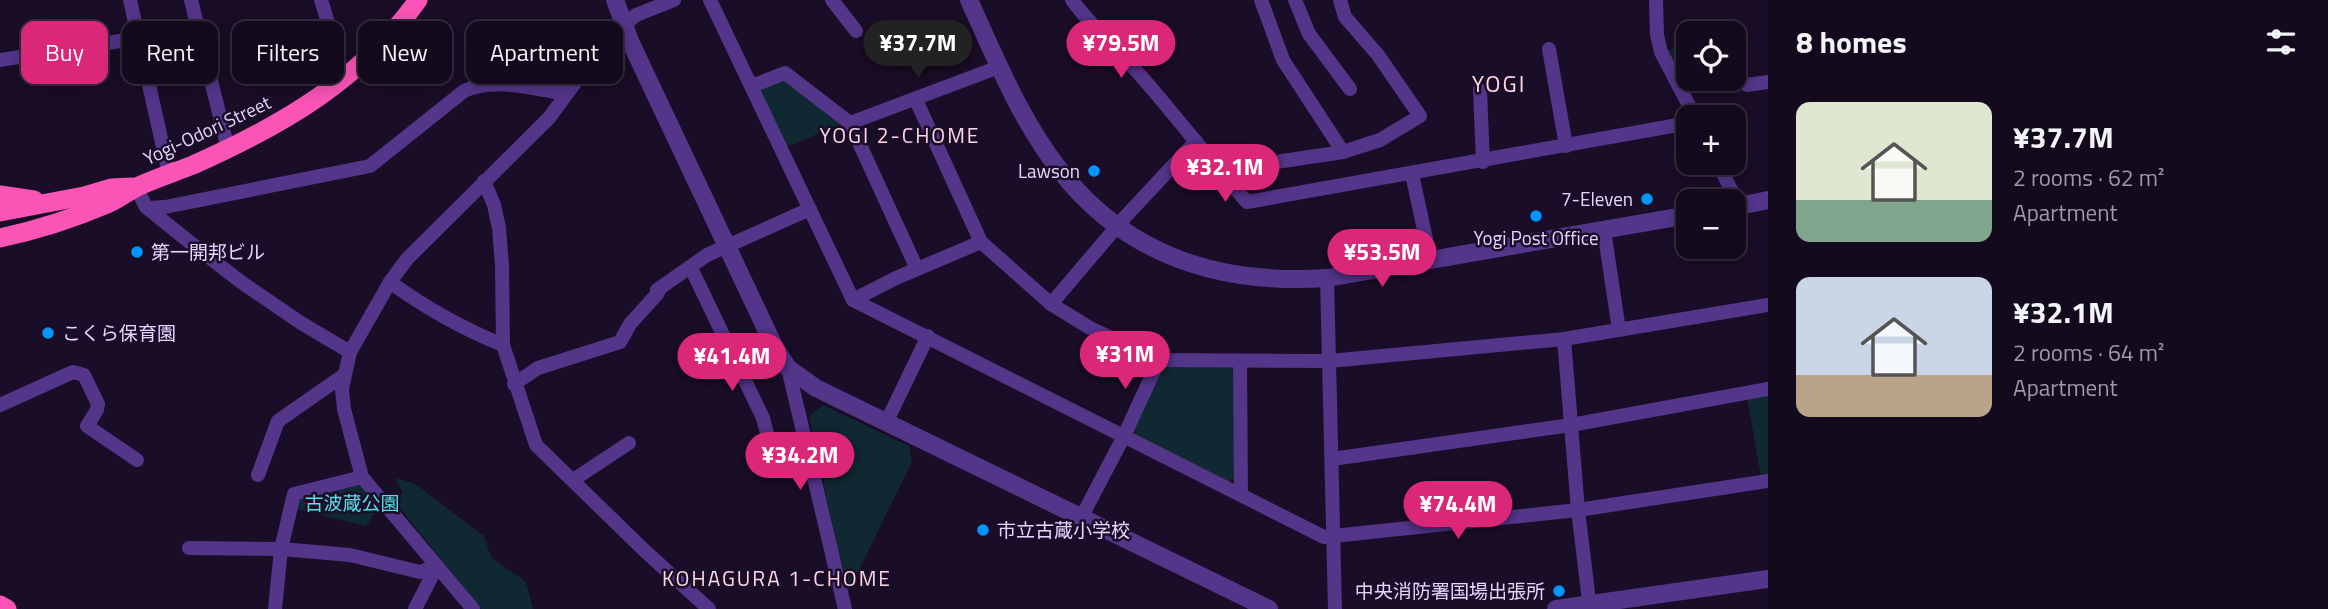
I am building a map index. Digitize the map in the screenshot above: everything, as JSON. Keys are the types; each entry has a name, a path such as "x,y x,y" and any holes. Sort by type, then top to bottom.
{"highway":[{"name":"Yogi-Odori Street","path":"86,204 120,198 136,187 228,149 286,119 342,82 384,43 418,0"},
{"path":"0,195 86,204"},
{"path":"0,212 52,202"},
{"path":"0,238 47,227 86,204"},
{"path":"0,605 7,609"}],"street":[{"path":"130,0 135,21"},
{"path":"191,0 228,149"},
{"path":"321,0 328,21"},
{"path":"615,0 622,21"},
{"path":"710,0 853,300 1324,537 1578,510 1768,481"},
{"path":"832,0 856,31"},
{"path":"969,0 999,67 1038,138 1062,173 1086,200 1142,243 1171,257 1217,272 1270,279 1327,278 1676,217"},
{"path":"1072,0 1247,202 1676,125"},
{"path":"1261,0 1283,60 1343,152"},
{"path":"1295,0 1309,34 1350,89"},
{"path":"1276,162 1343,152 1380,140 1420,116 1378,55 1345,17 1340,0"},
{"path":"1656,0 1657,34 1661,52 1689,105"},
{"path":"664,2 636,15 623,25 775,348 788,368 798,400 845,609"},
{"path":"0,60 122,41"},
{"path":"1549,50 1566,146"},
{"path":"850,123 999,67"},
{"path":"752,86 785,72 850,123 918,269"},
{"path":"1747,85 1768,82"},
{"path":"149,84 169,174"},
{"path":"473,609 362,477 344,408 344,374 350,352 390,282 407,259 541,126 573,84"},
{"path":"148,208 165,207 370,166 464,91 476,86 497,85 566,94"},
{"path":"1480,90 1483,162"},
{"path":"916,100 981,242 1051,304 1090,328 1159,360 1329,362 1564,339 1768,305"},
{"path":"1051,304 1117,226 1196,141"},
{"path":"1412,174 1430,262"},
{"path":"484,181 494,205 499,228 503,345 536,445 709,609"},
{"path":"136,187 148,208 241,282 350,352"},
{"path":"1746,204 1768,200"},
{"path":"514,384 538,369 620,342 630,324 658,291 707,255 810,209"},
{"path":"1604,230 1619,330"},
{"path":"853,300 981,242"},
{"path":"691,268 763,418 772,453 807,446"},
{"path":"1327,278 1335,609"},
{"path":"390,282 432,312 467,331 503,345"},
{"path":"886,422 928,336"},
{"path":"1564,339 1578,510 1590,607"},
{"path":"1081,518 1124,436 1159,360"},
{"path":"1240,361 1241,495"},
{"path":"788,368 816,388 1269,609"},
{"path":"0,405 78,372 84,375 97,404 97,410 87,426 136,460"},
{"path":"258,475 278,421 344,374"},
{"path":"798,400 806,390 816,388"},
{"path":"1332,459 1571,425 1768,389"},
{"path":"573,480 629,443"},
{"path":"275,609 281,549 294,494 362,477"},
{"path":"189,548 281,549 350,555 420,572 437,566"},
{"path":"415,609 437,566"},
{"path":"1556,609 1590,607 1768,579"}],"green space":[{"path":"1676,48 1676,71 1667,51"},
{"path":"780,78 843,123 792,145 784,145 760,94 762,87"},
{"path":"1229,365 1235,373 1237,477 1228,482 1136,436 1132,429 1160,370 1167,366"},
{"path":"1768,394 1768,481 1762,482 1747,398"},
{"path":"823,405 909,446 912,462 848,592 823,483 832,469 831,463 817,454 809,417"},
{"path":"395,478 414,483 484,536 491,557 526,582 533,609 481,609 395,502 403,493"},
{"name":"古波蔵公園","path":"359,481 380,506 366,526 292,508 296,496"}],"place":[{"name":"Lawson","path":"1094,171"},
{"name":"7-Eleven","path":"1647,199"},
{"name":"Yogi Post Office","path":"1536,216"},
{"name":"第一開邦ビル","path":"137,252"},
{"name":"こくら保育園","path":"48,333"},
{"name":"市立古蔵小学校","path":"983,530"},
{"name":"中央消防署国場出張所","path":"1559,591"}],"district":[{"name":"YOGI","path":"1499,84"},
{"name":"YOGI 2-CHOME","path":"900,136"},
{"name":"KOHAGURA 1-CHOME","path":"777,579"}]}
